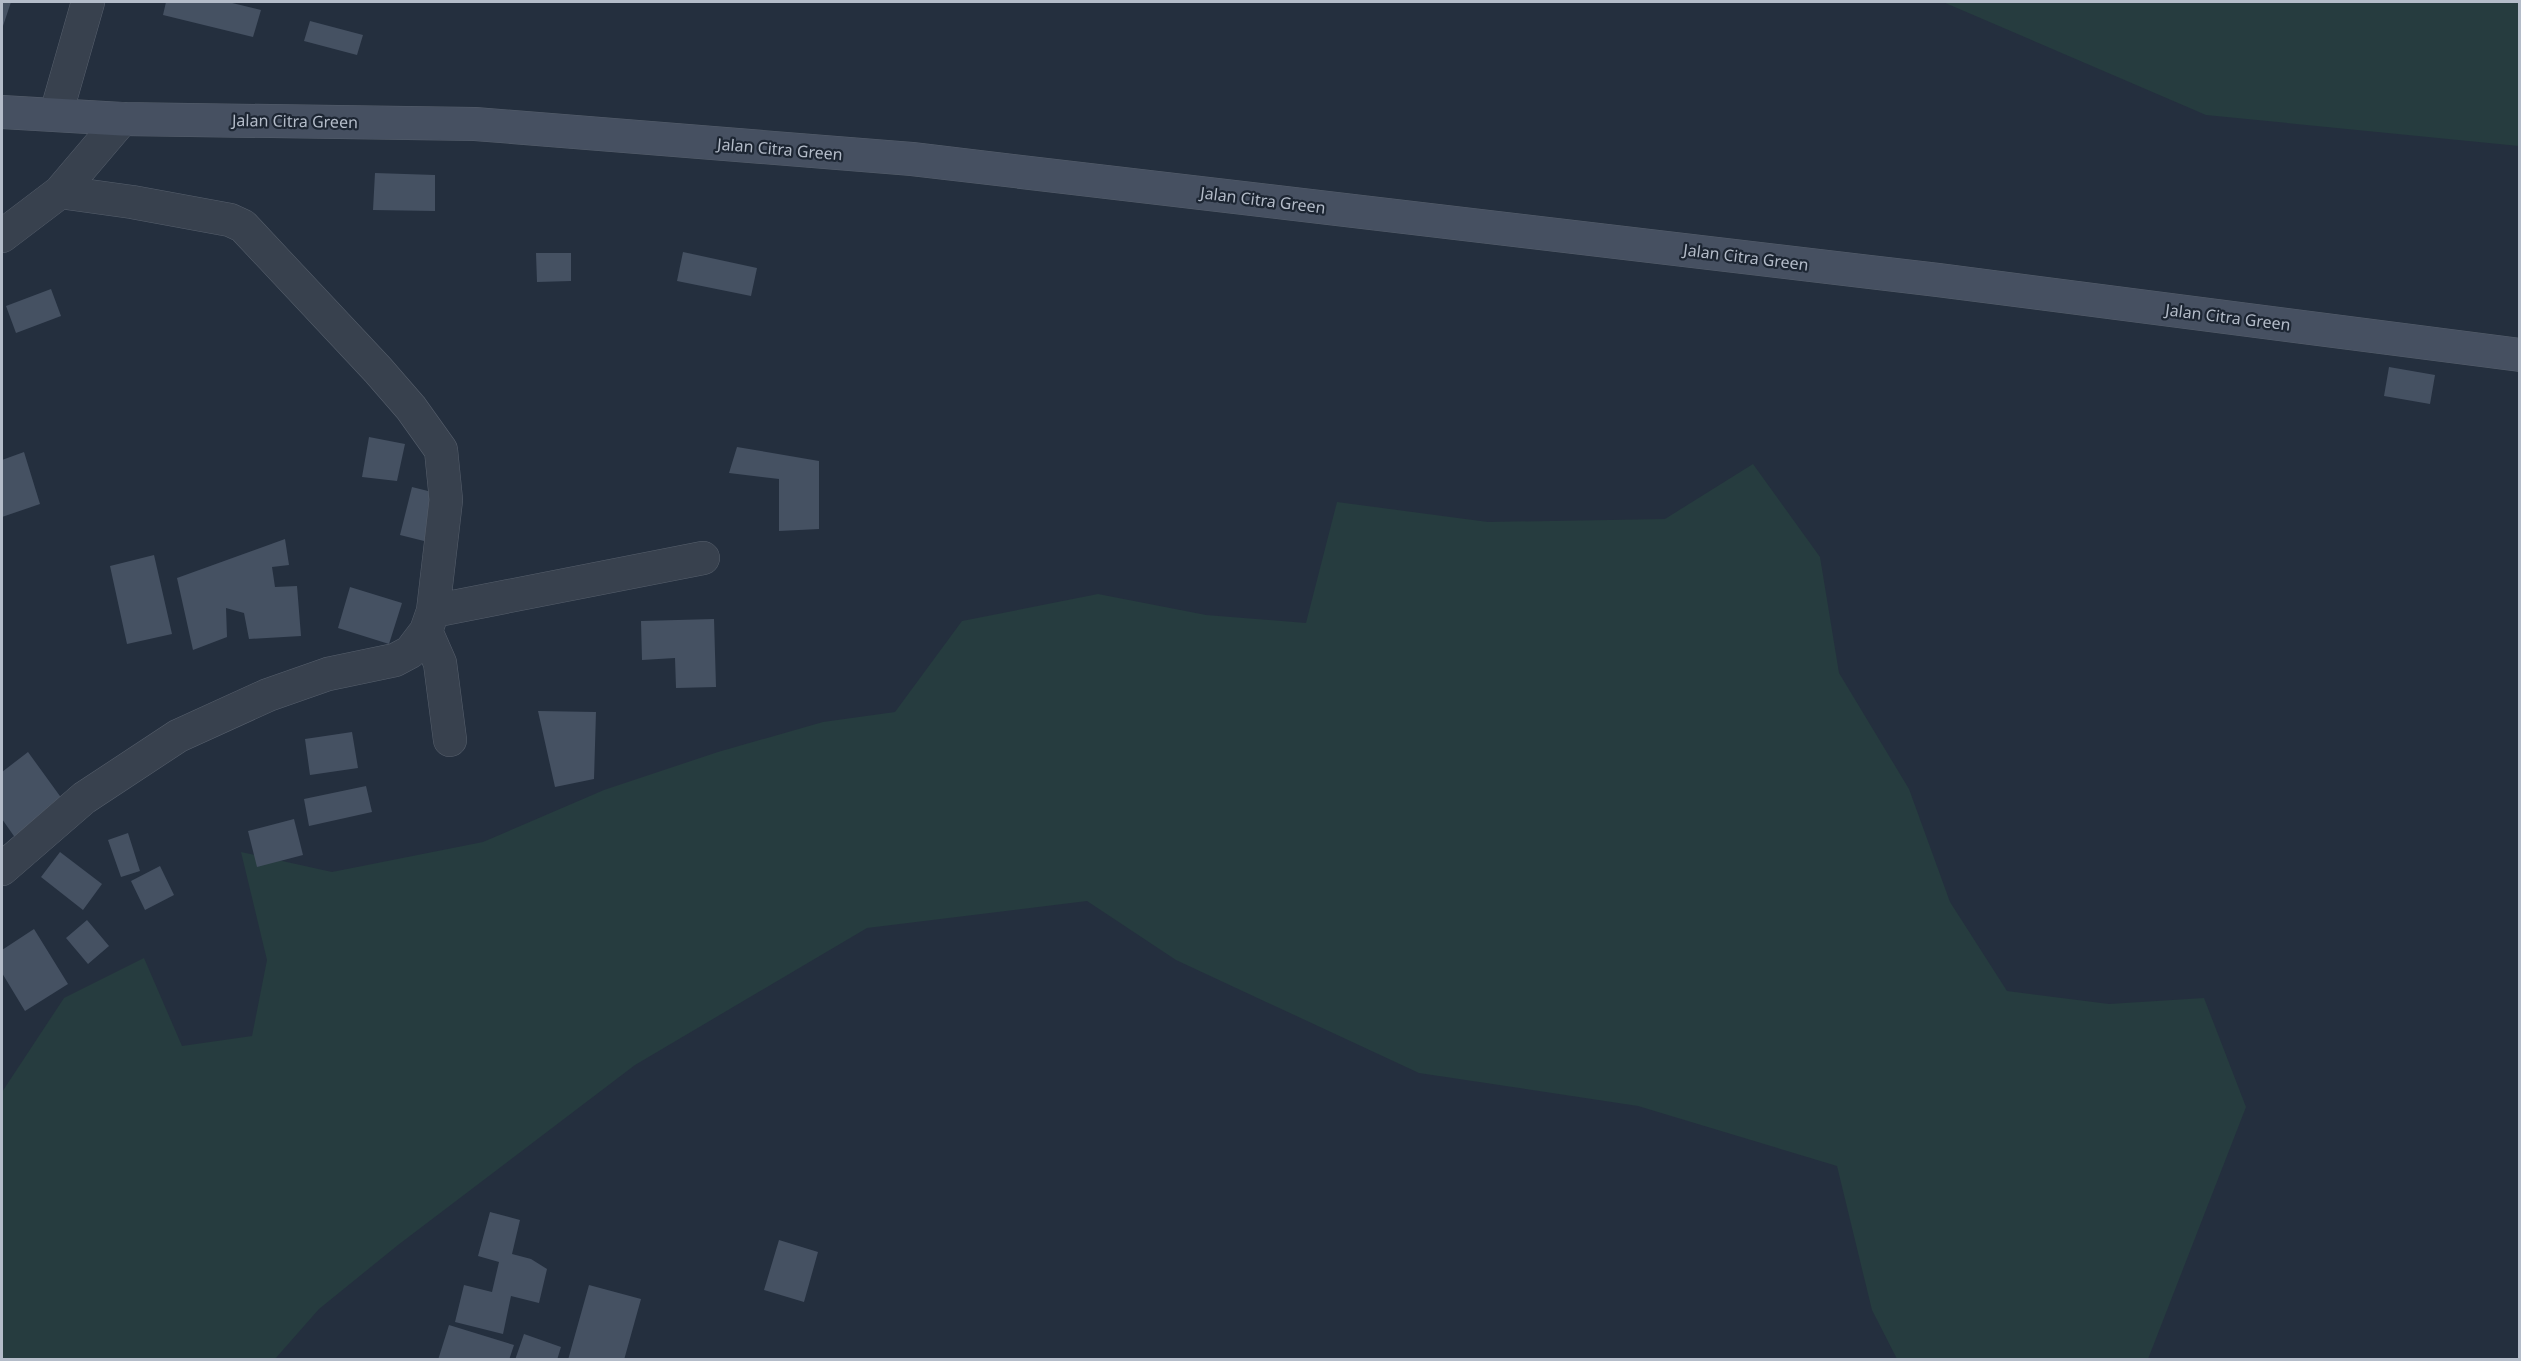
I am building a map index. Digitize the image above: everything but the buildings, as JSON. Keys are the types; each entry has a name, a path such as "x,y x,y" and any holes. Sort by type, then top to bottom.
{"street":[{"path":"56,114 88,2"},
{"name":"Jalan Citra Green","path":"2,112 122,118 475,124 912,159 1938,279 2520,355"},
{"path":"2,236 60,192 122,118"},
{"path":"60,192 132,202 230,220 243,226 378,369 441,450 446,500 429,621 440,663 450,740"},
{"path":"2,869 84,798 178,736 288,688 328,674 395,660 410,652 429,621 703,558"}],"green space":[{"path":"1943,2 2519,2 2519,146 2206,115"},
{"path":"1753,464 1820,557 1839,673 1909,789 1950,902 2007,991 2109,1004 2204,998 2246,1107 2148,1359 1897,1359 1872,1310 1837,1166 1638,1106 1419,1073 1176,960 1087,901 867,928 635,1065 398,1245 319,1309 275,1359 2,1360 2,1092 64,998 144,958 182,1046 252,1036 267,960 241,852 332,872 483,842 604,790 718,752 823,722 895,712 962,621 1098,594 1206,615 1306,623 1337,502 1488,522 1665,519"}]}
